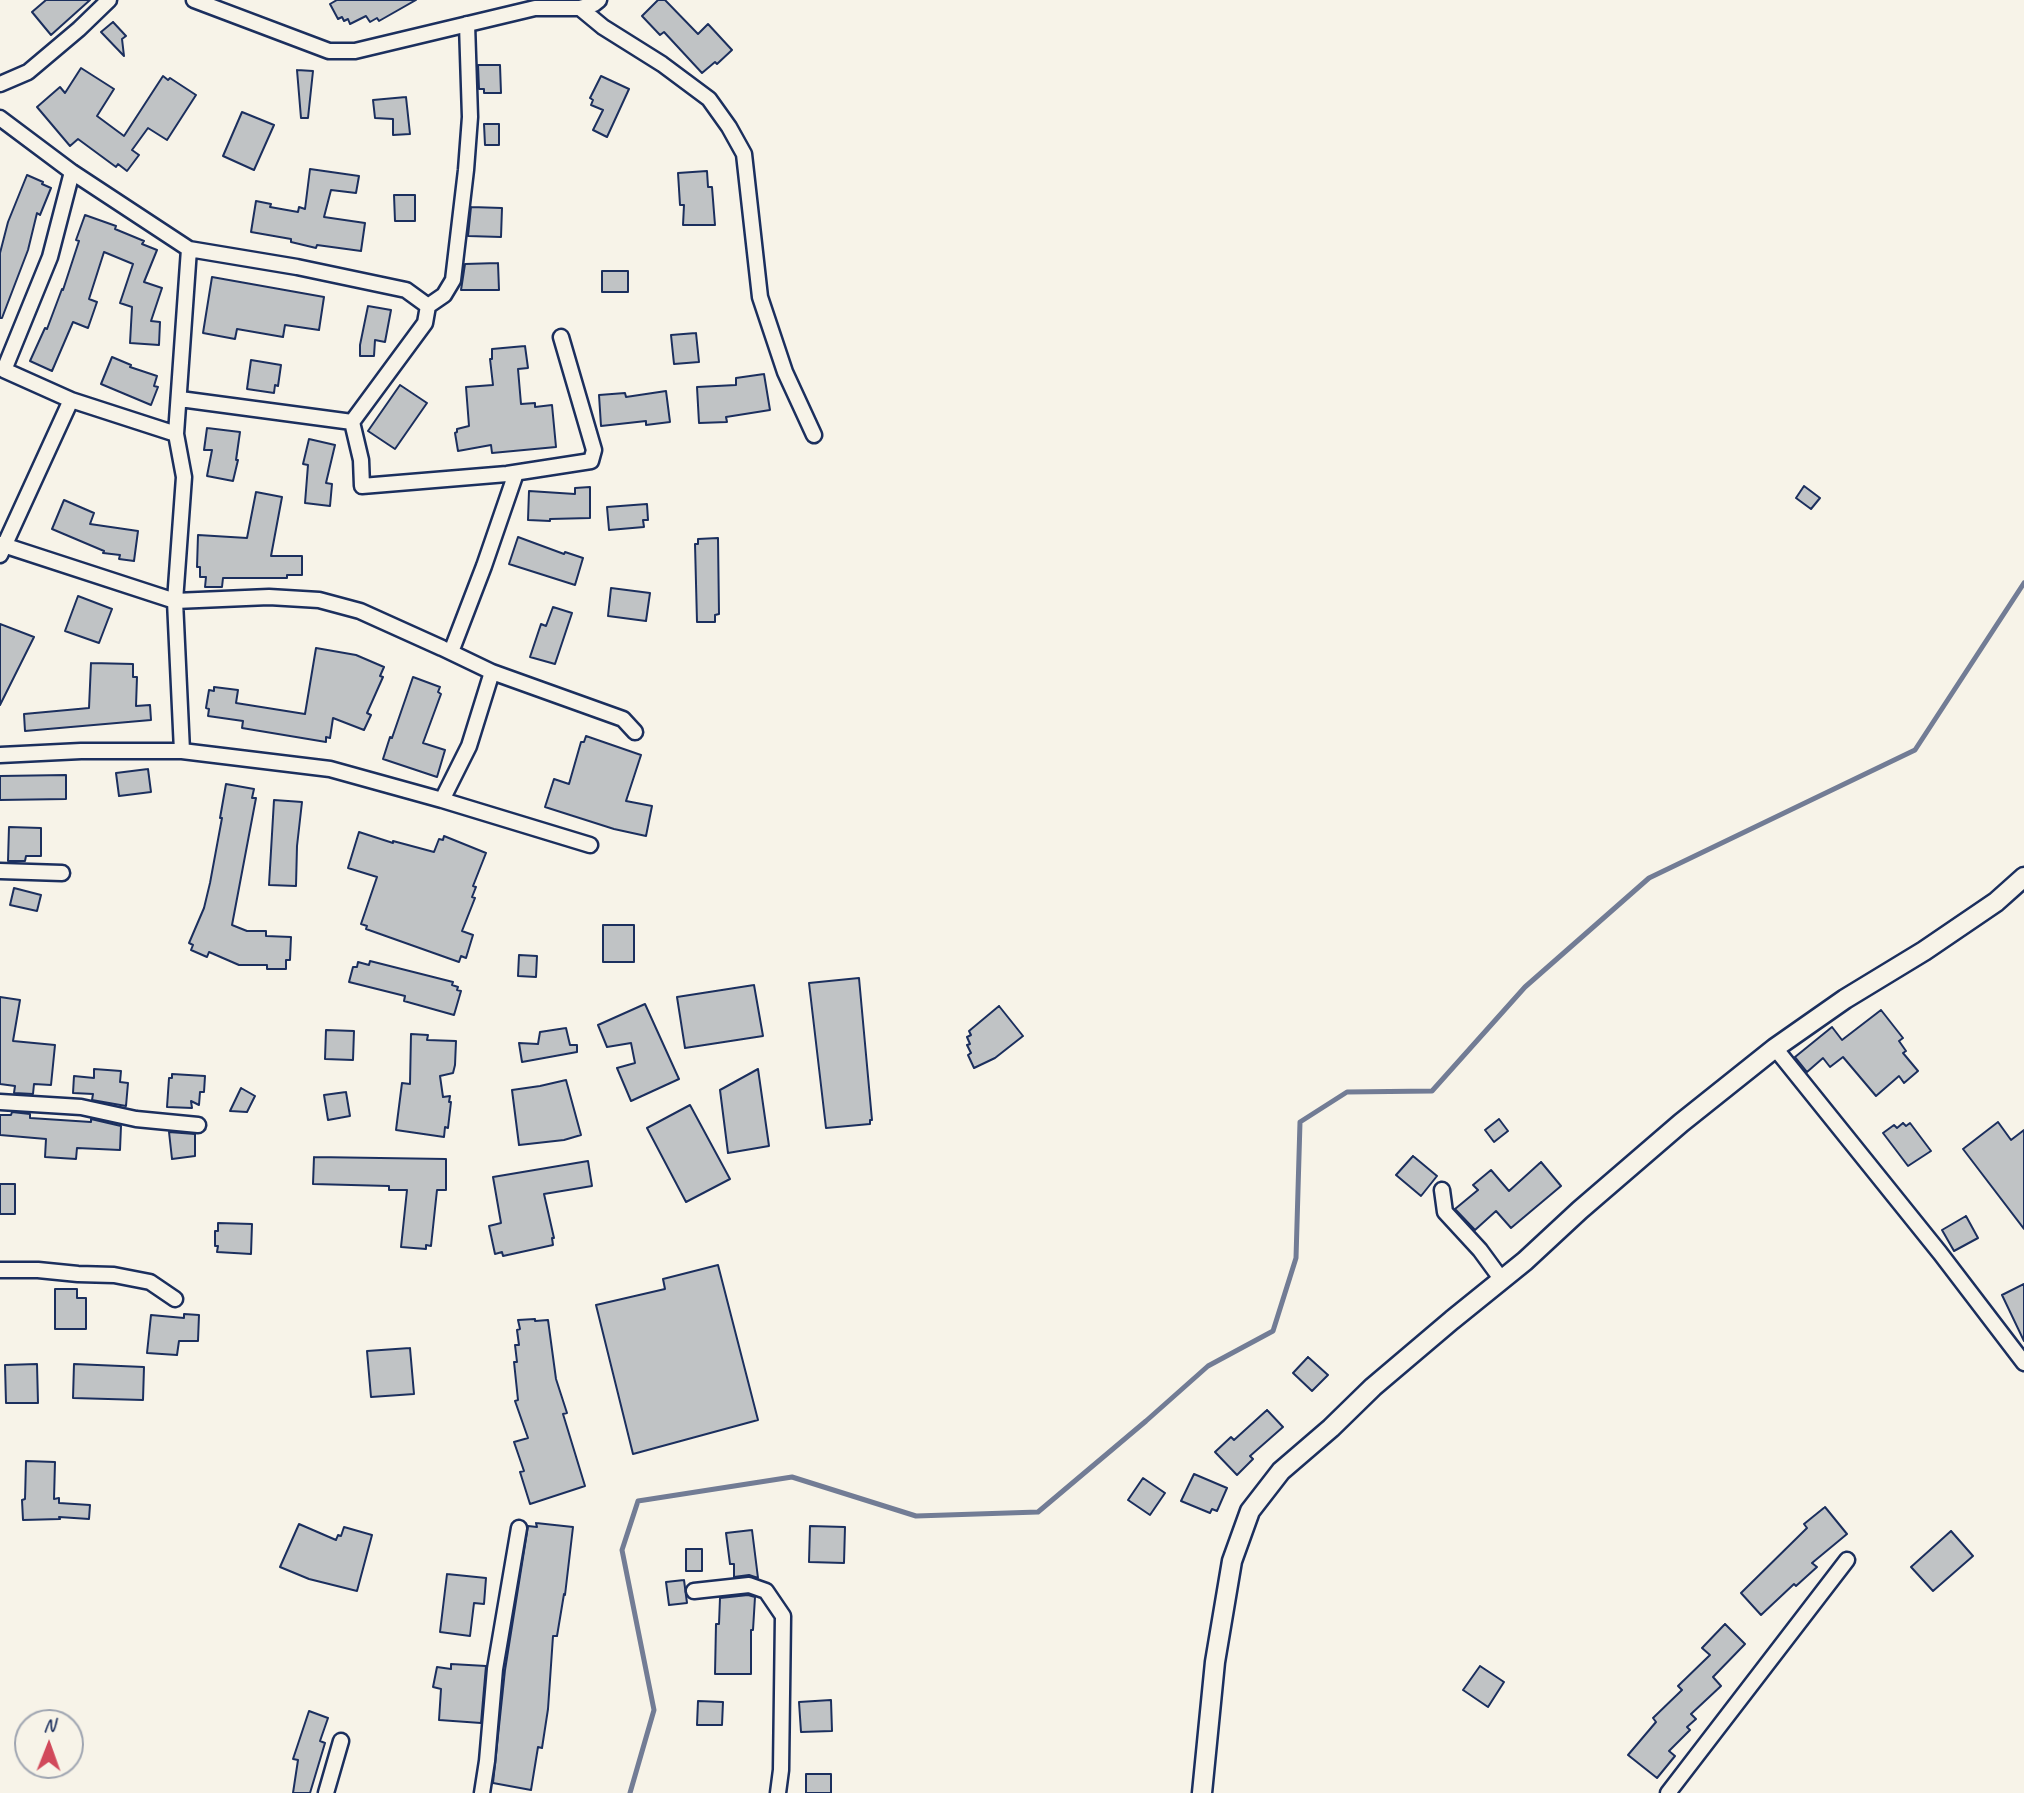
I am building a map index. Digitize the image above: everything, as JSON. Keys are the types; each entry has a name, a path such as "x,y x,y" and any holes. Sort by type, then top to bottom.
{"street":[{"path":"0,84 28,72 79,29 108,0"},
{"path":"194,0 329,51 355,51 535,8 580,8 599,0"},
{"path":"580,8 603,27 662,64 709,99 744,154 760,296 785,372 814,435"},
{"path":"467,24 470,117 453,279 444,295 428,306 425,323 352,422 361,460 362,486 516,473 591,461 594,450 561,337"},
{"path":"0,118 72,172 189,248 406,290 428,306"},
{"path":"72,172 50,257 2,370 71,400 176,434"},
{"path":"182,751 175,601 184,477 176,434 189,248"},
{"path":"180,398 352,422"},
{"path":"71,400 1,548 175,601 269,597 319,600 360,611 492,672 623,719 635,732"},
{"path":"451,652 516,473"},
{"path":"442,800 469,746 492,672"},
{"path":"0,755 81,751 182,751 330,769 590,845"},
{"path":"0,871 62,873"},
{"path":"1202,1793 1215,1662 1232,1561 1250,1511 1281,1471 1373,1387 1502,1280 1681,1124 1775,1048 1845,999 1924,951 1996,902 2024,877"},
{"path":"1775,1048 1940,1253 2024,1363"},
{"path":"0,1102 81,1107 136,1119 198,1125"},
{"path":"1442,1190 1445,1212 1480,1250 1502,1280"},
{"path":"0,1269 114,1275 149,1282 175,1299"},
{"path":"482,1793 495,1669 519,1528"},
{"path":"1668,1793 1847,1560"},
{"path":"694,1591 748,1585 766,1591 783,1616 778,1793"},
{"path":"326,1793 341,1741"}],"building":[{"path":"46,0 90,0 51,35 32,12"},
{"path":"337,0 416,0 379,21 377,18 370,22 366,16 350,24 348,19 338,19 330,4"},
{"path":"658,0 665,0 698,34 708,24 732,50 702,73 664,32 660,35 642,16"},
{"path":"113,22 126,36 122,39 124,56 101,32"},
{"path":"478,65 500,65 501,93 484,93 484,89 479,89"},
{"path":"81,68 114,89 97,116 124,136 163,76 196,95 167,140 148,128 132,150 139,155 127,171 118,164 116,167 78,139 70,146 37,107 60,87 65,93"},
{"path":"297,70 313,71 308,118 301,118"},
{"path":"601,76 629,89 607,137 593,130 603,110 591,105 593,100 590,98"},
{"path":"406,97 410,134 393,135 393,119 375,118 373,100"},
{"path":"242,112 274,125 254,170 223,156"},
{"path":"484,124 499,124 499,145 485,145"},
{"path":"310,169 359,176 356,193 331,190 324,217 365,223 361,251 317,245 316,248 291,242 291,239 251,232 256,201 271,204 270,207 298,212 299,207 305,209"},
{"path":"707,171 708,187 712,187 715,225 683,225 684,205 680,205 678,173"},
{"path":"27,175 51,188 40,215 37,213 28,250 0,318 0,253 8,222"},
{"path":"394,195 415,195 415,221 395,221"},
{"path":"471,207 502,208 501,237 468,236"},
{"path":"85,215 116,226 115,229 144,241 142,244 157,250 144,282 162,288 151,321 160,322 159,345 130,343 132,307 120,303 133,264 104,252 89,299 97,302 88,328 73,322 52,371 30,361 63,290"},
{"path":"498,263 499,290 461,290 465,264"},
{"path":"602,271 628,271 628,292 602,292"},
{"path":"212,277 324,297 319,330 285,325 283,337 237,329 235,339 203,333"},
{"path":"368,306 391,310 385,342 375,340 374,356 360,356 360,345"},
{"path":"696,333 699,362 674,364 671,335"},
{"path":"525,346 528,368 518,369 521,404 535,403 535,407 552,405 556,447 492,453 491,445 458,451 455,433 457,429 469,426 466,387 493,385 490,359 492,349"},
{"path":"112,357 131,365 130,367 157,376 154,386 158,387 151,405 101,384"},
{"path":"251,360 281,365 278,386 275,385 274,393 247,389"},
{"path":"764,374 770,410 726,417 727,422 699,423 697,387 736,385 736,378"},
{"path":"400,385 427,403 395,449 368,431"},
{"path":"666,391 670,422 646,425 646,421 601,426 599,395 625,393 626,397"},
{"path":"207,428 240,432 233,481 207,476 212,450 204,450"},
{"path":"309,439 335,445 326,483 332,484 330,506 305,503 308,465 303,464"},
{"path":"1804,486 1820,498 1811,509 1796,498"},
{"path":"590,487 590,518 528,520 529,491 575,494 575,488"},
{"path":"256,492 282,497 271,556 302,556 302,575 287,575 287,578 223,578 222,587 205,587 206,577 200,577 200,567 197,567 198,535 247,538"},
{"path":"64,500 94,513 90,524 138,531 134,561 119,559 120,555 103,553 104,551 52,529"},
{"path":"647,504 648,520 643,520 644,527 609,530 607,507"},
{"path":"518,537 583,558 575,585 509,564"},
{"path":"718,538 719,614 715,615 715,622 697,622 695,544 698,544 698,539"},
{"path":"611,588 650,593 646,621 608,616"},
{"path":"78,596 112,609 99,643 65,631"},
{"path":"553,607 572,613 555,664 530,657 541,624 546,626"},
{"path":"0,624 34,637 0,705"},
{"path":"316,648 356,655 384,667 380,676 383,677 367,713 371,715 364,730 333,718 330,738 326,737 326,742 242,728 243,721 208,716 209,709 206,708 209,690 214,691 214,687 238,690 236,703 305,714"},
{"path":"91,663 133,664 133,677 137,677 136,706 150,705 151,720 25,731 24,714 89,708"},
{"path":"413,677 440,687 438,692 441,694 423,743 445,750 437,777 383,759"},
{"path":"586,736 641,755 626,801 652,806 646,836 614,829 545,807 554,779 569,784 581,742 584,742"},
{"path":"148,769 151,792 119,796 116,773"},
{"path":"66,775 66,799 0,800 0,776"},
{"path":"226,784 254,789 252,798 256,798 232,925 247,931 266,931 266,936 291,937 290,960 286,960 286,969 267,969 267,965 239,965 209,952 207,957 191,950 193,945 189,943 204,908 210,883"},
{"path":"274,800 302,802 296,886 269,885"},
{"path":"9,827 41,828 41,856 26,856 25,861 8,861"},
{"path":"359,832 434,852 439,839 443,840 444,836 486,853 473,886 476,887 472,897 475,898 462,931 473,935 466,958 461,956 459,962 366,929 367,926 361,924 377,877 348,868"},
{"path":"14,888 41,895 37,911 10,905"},
{"path":"603,925 634,925 634,962 603,962"},
{"path":"519,955 537,956 536,977 518,976"},
{"path":"370,961 453,982 452,985 461,991 454,1015 404,1001 405,996 349,982 353,967 357,967 358,962 369,965"},
{"path":"859,978 872,1120 870,1124 826,1128 809,983"},
{"path":"754,985 763,1036 685,1048 677,997"},
{"path":"0,997 20,1000 13,1041 55,1045 51,1085 34,1084 33,1094 14,1093 15,1086 0,1084"},
{"path":"645,1004 679,1079 631,1101 617,1068 635,1063 631,1043 607,1047 598,1025"},
{"path":"999,1006 1023,1036 995,1058 974,1068 968,1055 971,1053 967,1045 970,1044 967,1037 971,1035 969,1031"},
{"path":"1881,1010 1903,1038 1899,1041 1906,1051 1903,1053 1918,1071 1904,1083 1899,1076 1876,1096 1843,1057 1830,1067 1823,1058 1807,1072 1795,1057 1832,1027 1842,1040"},
{"path":"566,1028 570,1045 577,1045 577,1052 522,1062 519,1043 538,1044 540,1032"},
{"path":"326,1030 354,1031 353,1060 325,1059"},
{"path":"411,1034 428,1035 427,1040 456,1041 453,1073 440,1076 443,1097 450,1096 451,1102 448,1128 445,1127 444,1137 396,1130 402,1083 410,1084"},
{"path":"94,1069 121,1071 120,1082 128,1083 126,1106 92,1100 93,1094 73,1093 74,1076 94,1078"},
{"path":"758,1069 769,1146 728,1153 720,1090"},
{"path":"172,1074 205,1076 204,1092 200,1092 199,1105 191,1101 192,1108 167,1107 169,1078 172,1078"},
{"path":"566,1080 581,1135 564,1140 519,1145 512,1090"},
{"path":"241,1088 255,1096 247,1112 230,1111"},
{"path":"346,1092 350,1116 328,1120 324,1095"},
{"path":"690,1105 730,1179 686,1202 647,1128"},
{"path":"12,1112 30,1114 30,1118 91,1122 91,1119 121,1126 120,1150 77,1148 76,1159 45,1157 46,1139 0,1135 0,1115 11,1115"},
{"path":"1499,1119 1508,1131 1494,1142 1485,1130"},
{"path":"1998,1122 2011,1140 2024,1130 2024,1229 1963,1149"},
{"path":"1903,1123 1906,1126 1910,1123 1931,1151 1908,1166 1883,1133 1894,1125 1897,1128"},
{"path":"169,1132 195,1134 195,1156 172,1159"},
{"path":"1413,1156 1437,1176 1421,1196 1396,1175"},
{"path":"314,1157 446,1159 446,1190 437,1190 431,1246 426,1245 426,1249 401,1247 407,1190 389,1190 389,1186 313,1184"},
{"path":"588,1161 592,1186 544,1194 554,1238 553,1245 503,1256 502,1252 495,1254 489,1226 501,1223 493,1177"},
{"path":"1541,1162 1561,1186 1511,1228 1496,1211 1475,1230 1455,1209 1478,1190 1473,1185 1491,1170 1509,1191"},
{"path":"0,1184 15,1184 15,1214 0,1214"},
{"path":"1966,1216 1978,1238 1954,1251 1942,1230"},
{"path":"218,1223 252,1224 251,1254 217,1252 215,1231 218,1231"},
{"path":"718,1265 758,1420 633,1454 596,1305 665,1289 663,1279"},
{"path":"2024,1284 2024,1341 2002,1295"},
{"path":"55,1289 77,1289 77,1298 86,1298 86,1329 55,1329"},
{"path":"184,1314 199,1315 198,1341 179,1341 177,1355 147,1353 151,1315 184,1318"},
{"path":"518,1320 548,1320 556,1379 567,1413 563,1414 585,1486 530,1504 520,1472 524,1471 514,1442 528,1438 515,1401 518,1400 514,1362 517,1362 515,1345 519,1345"},
{"path":"410,1348 414,1394 371,1397 367,1351"},
{"path":"1308,1357 1328,1375 1312,1391 1293,1373"},
{"path":"37,1364 38,1403 6,1403 5,1365"},
{"path":"74,1364 144,1367 143,1400 73,1398"},
{"path":"1267,1410 1283,1427 1250,1456 1253,1459 1237,1475 1215,1452 1231,1437 1234,1440"},
{"path":"26,1461 55,1462 54,1499 59,1498 59,1503 90,1505 89,1519 59,1517 60,1519 23,1520"},
{"path":"1194,1474 1227,1488 1217,1511 1212,1509 1210,1513 1181,1501"},
{"path":"1143,1478 1165,1493 1150,1515 1128,1500"},
{"path":"1825,1507 1847,1534 1812,1563 1817,1567 1761,1615 1741,1593 1807,1528 1804,1524"},
{"path":"536,1523 573,1527 565,1595 557,1636 553,1636 548,1709 542,1748 538,1747 531,1790 493,1783 505,1670 528,1526 537,1527"},
{"path":"299,1524 336,1540 338,1535 341,1536 344,1527 372,1535 357,1591 309,1579 280,1567"},
{"path":"810,1526 845,1527 844,1563 809,1562"},
{"path":"752,1530 758,1578 749,1575 734,1577 734,1564 730,1564 726,1533"},
{"path":"1951,1531 1973,1556 1933,1591 1911,1567"},
{"path":"686,1549 702,1549 702,1571 686,1571"},
{"path":"447,1574 486,1578 484,1604 474,1603 470,1636 440,1632"},
{"path":"684,1580 687,1603 669,1605 666,1582"},
{"path":"748,1595 755,1597 751,1630 751,1674 715,1674 716,1624 719,1624 720,1598"},
{"path":"1725,1624 1745,1644 1713,1677 1721,1686 1691,1714 1696,1719 1687,1727 1690,1730 1669,1751 1675,1756 1657,1778 1628,1755 1656,1722 1653,1718 1682,1690 1678,1686 1710,1655 1702,1648"},
{"path":"451,1664 486,1666 481,1723 439,1720 441,1689 433,1687 437,1667 451,1669"},
{"path":"1480,1666 1504,1682 1488,1707 1463,1690"},
{"path":"831,1700 832,1731 801,1732 799,1702"},
{"path":"698,1701 723,1702 722,1725 697,1725"},
{"path":"309,1711 328,1718 320,1741 325,1743 310,1793 293,1793 298,1760 293,1759"},
{"path":"806,1774 831,1774 831,1793 806,1793"}],"waterway":[{"path":"630,1793 654,1710 622,1550 638,1501 792,1477 916,1516 1038,1512 1208,1366 1273,1331 1296,1258 1300,1122 1347,1092 1432,1091 1525,987 1649,878 1915,750 2024,583"}]}
